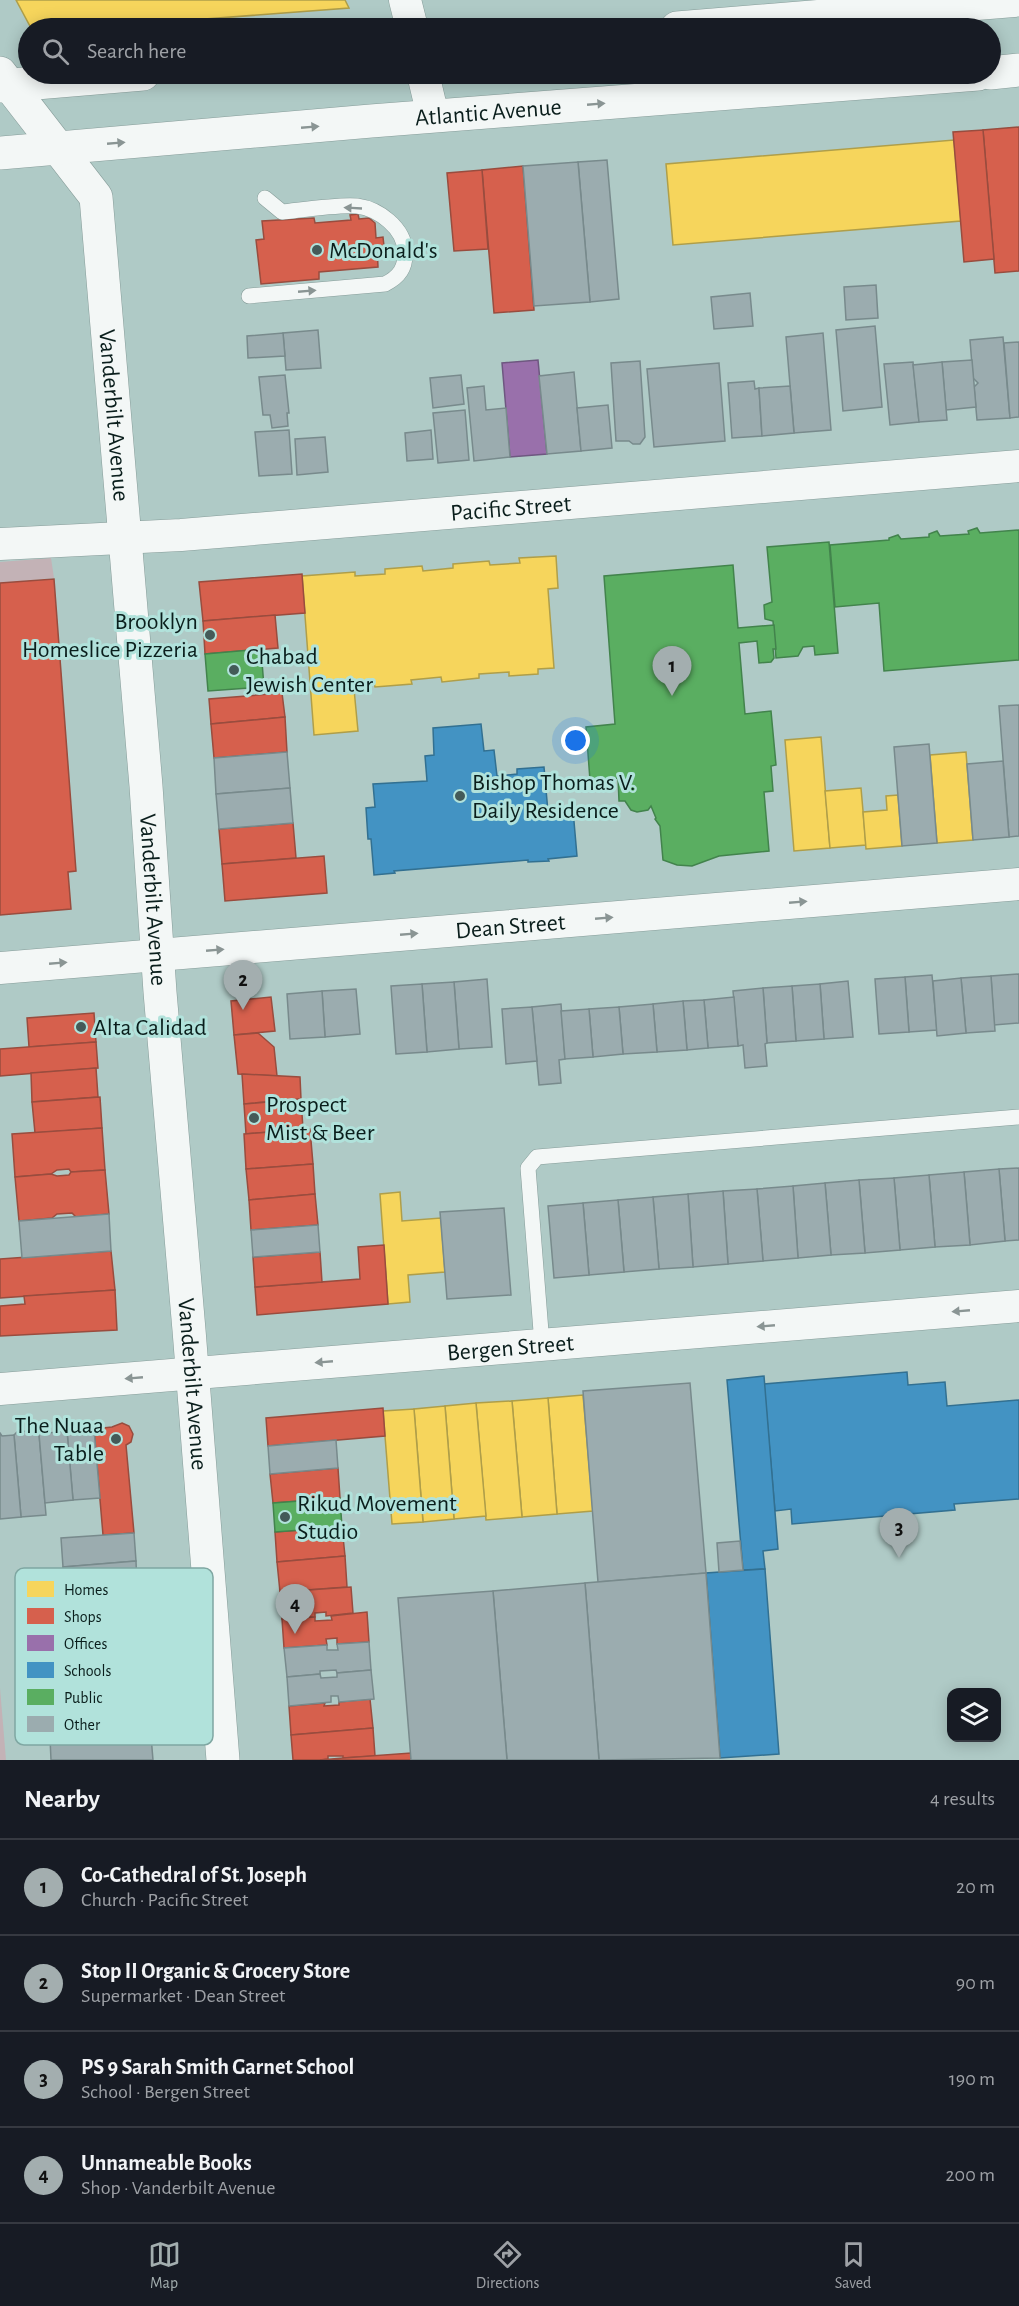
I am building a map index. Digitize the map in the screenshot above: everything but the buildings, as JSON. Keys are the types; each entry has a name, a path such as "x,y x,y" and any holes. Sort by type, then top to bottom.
{"main road":[{"path":"759,18 850,7 1019,0"},
{"path":"1001,72 1019,70"},
{"path":"3,82 18,81"},
{"name":"Vanderbilt Avenue","path":"3,82 96,197 146,786 157,955 208,1568"},
{"name":"Atlantic Avenue","path":"0,153 848,84"},
{"name":"Vanderbilt Avenue","path":"213,1631 223,1760"}],"street":[{"path":"405,0 410,18"},
{"path":"425,84 433,116"},
{"name":"Pacific Street","path":"0,544 180,534 1019,465"},
{"name":"Dean Street","path":"0,968 1019,884"},
{"name":"Bergen Street","path":"0,1389 1019,1306"}],"lane":[{"path":"249,296 385,284 395,279 403,270 406,259 405,244 395,227 378,213 357,206 282,212 265,198"},
{"path":"542,1344 528,1168 537,1157 1019,1117"}],"shaded area":[{"path":"51,558 54,578 0,583 0,562"},
{"path":"0,1688 6,1760 0,1760"}],"place":[{"name":"McDonald's","path":"317,250"},
{"name":"Brooklyn Homeslice Pizzeria","path":"210,635"},
{"name":"Chabad Jewish Center","path":"234,670"},
{"name":"Co-Cathedral of St. Joseph","path":"672,696"},
{"name":"Bishop Thomas V. Daily Residence","path":"460,796"},
{"name":"Stop II Organic & Grocery Store","path":"243,1010"},
{"name":"Alta Calidad","path":"81,1027"},
{"name":"Prospect Mist & Beer","path":"254,1118"},
{"name":"The Nuaa Table","path":"116,1439"},
{"name":"Rikud Movement Studio","path":"285,1517"},
{"name":"PS 9 Sarah Smith Garnet School","path":"899,1558"},
{"name":"Unnameable Books","path":"295,1634"}]}
